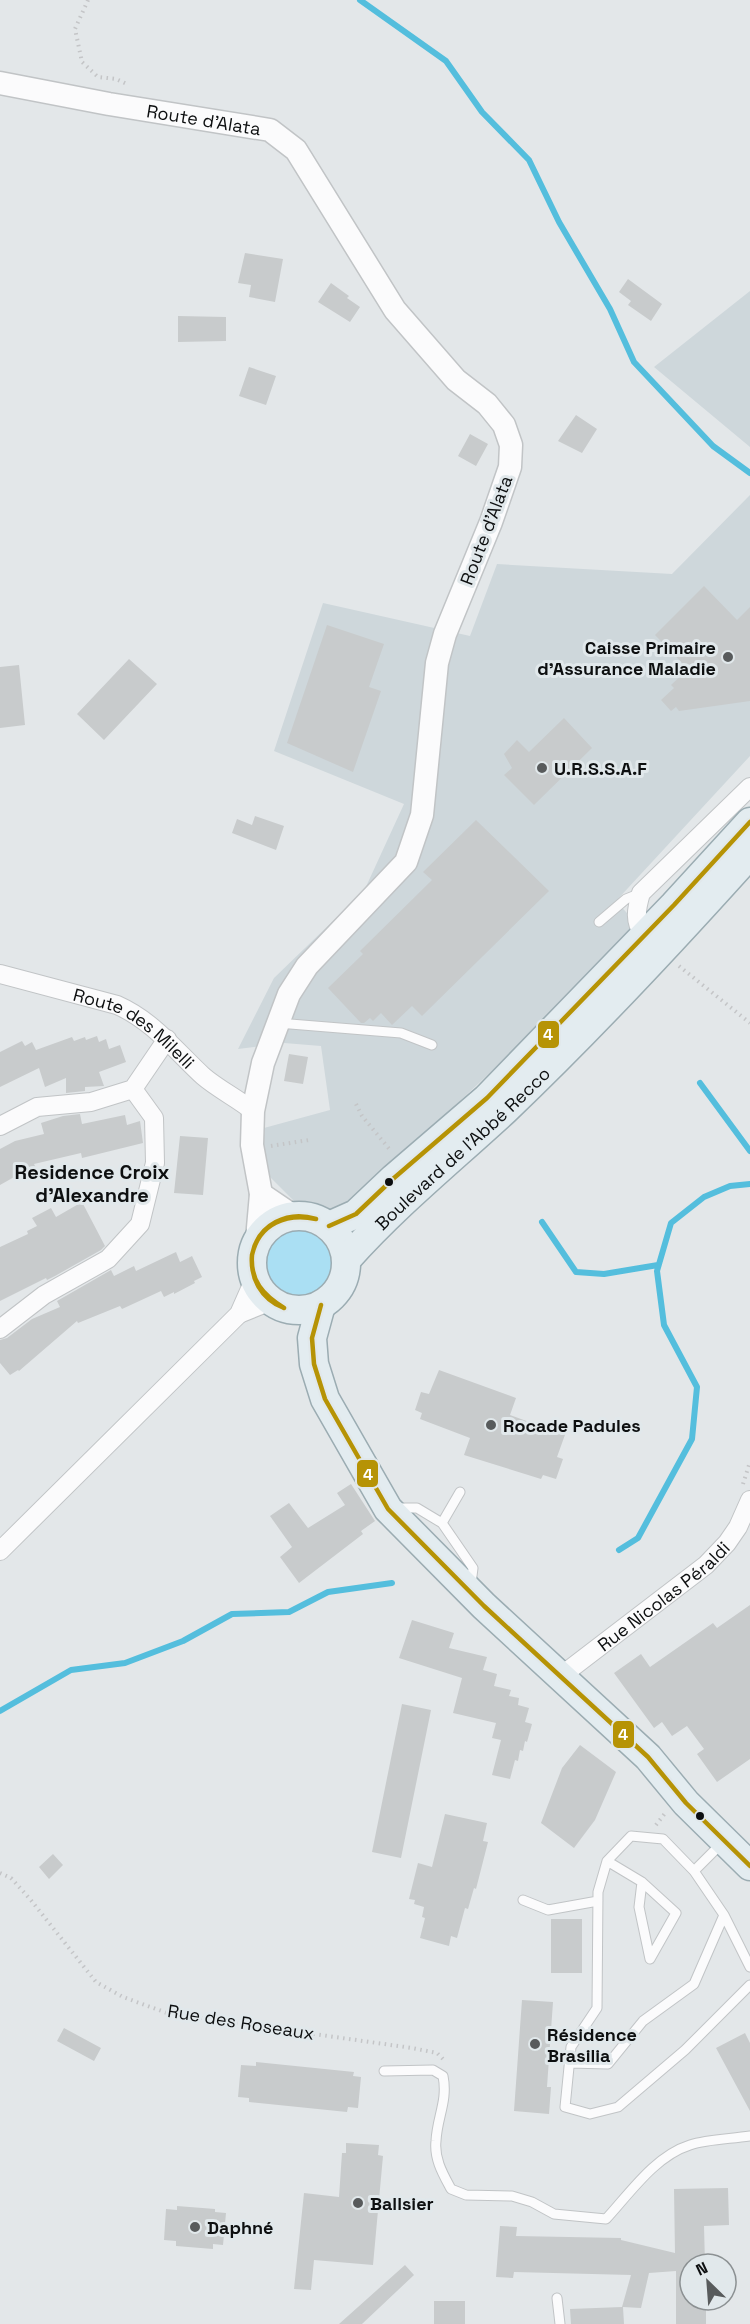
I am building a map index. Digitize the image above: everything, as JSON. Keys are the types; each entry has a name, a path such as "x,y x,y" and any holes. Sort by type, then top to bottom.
{"main road":[{"name":"Boulevard de l'Abbé Recco","path":"329,1226 356,1214 394,1178 488,1098 750,822"},
{"name":"Boulevard de l'Abbé Recco","path":"347,1259 370,1232 505,1110 603,1014 750,854"},
{"path":"285,1299 333,1297 341,1286 346,1273 347,1259 344,1246 338,1235 318,1219 292,1215 279,1220 257,1239 252,1259 285,1299 312,1338 314,1364 325,1399 388,1509 519,1639 648,1757 686,1803 749,1864"}],"street":[{"name":"Route d'Alata","path":"0,82 109,104 270,130 296,150 302,158 395,310 456,380 487,404 504,425 511,445 510,467 491,522 445,634 437,663 422,815 406,862 307,966 289,994 263,1064 253,1111 252,1144 261,1194 257,1239"},
{"path":"644,936 636,919 636,908 641,893 750,787"},
{"name":"Route des Milelli","path":"0,974 117,1005 135,1013 167,1039 204,1078 253,1111"},
{"path":"0,1126 36,1107 91,1102 133,1089 167,1039"},
{"path":"0,1329 45,1294 108,1259 140,1224 156,1163 154,1118 133,1089"},
{"path":"261,1194 292,1215"},
{"path":"1,1548 239,1314 285,1299"},
{"path":"239,1314 285,1299"},
{"name":"Rue Nicolas Péraldi","path":"561,1676 706,1565 727,1543 738,1527 745,1495"}],"lane":[{"path":"599,922 626,899 641,893"},
{"path":"278,1023 401,1033 432,1045"},
{"path":"442,1523 460,1492"},
{"path":"388,1509 417,1508 442,1523 473,1568 470,1592"},
{"path":"750,1967 724,1914 694,1871 663,1839 631,1836 606,1861 598,1892 597,2008 571,2047 565,2107 590,2114 618,2107 685,2050 750,1985"},
{"path":"694,1871 724,1841"},
{"path":"606,1861 642,1882 676,1913 650,1959 639,1907 642,1882"},
{"path":"522,1900 548,1910 598,1901"},
{"path":"569,2063 608,2064 643,2021 694,1984 724,1914"},
{"path":"384,2071 432,2070 443,2076 446,2092 435,2142 439,2166 451,2189 466,2195 512,2196 532,2202 554,2214 606,2218 669,2154 690,2145 750,2136"},
{"path":"557,2298 560,2324"}],"path":[{"path":"88,0 75,29 82,62 98,77 116,79 134,87"},
{"path":"674,961 750,1023"},
{"path":"356,1104 362,1116 397,1159"},
{"path":"745,1495 750,1462"},
{"name":"Rue des Roseaux","path":"0,1873 11,1878 30,1899 96,1982 123,1997 167,2013 437,2053 446,2062 443,2076"}],"shaded area":[{"path":"750,291 750,447 654,367"},
{"path":"750,495 750,756 616,901 636,923 620,950 355,1200 332,1211 299,1206 267,1174 261,1155 264,1128 330,1110 321,1046 284,1043 238,1049 274,978 364,891 404,804 274,751 323,603 470,636 497,564 672,574"},
{"path":"298,1228 311,1231 323,1238 330,1250 333,1263 330,1276 323,1288 311,1295 298,1298 285,1295 273,1288 266,1276 263,1263 266,1250 273,1238 285,1231"}],"building":[{"path":"245,253 283,259 275,302 249,297 251,285 238,283"},
{"path":"628,279 662,304 651,321 628,305 631,301 619,292"},
{"path":"331,283 360,307 350,322 318,302"},
{"path":"178,316 226,317 226,341 178,342"},
{"path":"249,367 276,376 266,405 239,396"},
{"path":"576,415 597,429 582,453 558,441"},
{"path":"470,434 488,444 476,466 458,456"},
{"path":"704,586 737,620 750,607 750,701 679,711 676,707 671,711 661,700 674,688 671,685 688,669 655,635"},
{"path":"327,625 384,644 369,687 381,691 353,772 287,743"},
{"path":"129,659 157,684 104,740 77,714"},
{"path":"19,665 25,725 0,728 0,667"},
{"name":"U.R.S.S.A.F","path":"564,718 592,748 534,805 504,775 512,768 504,754 517,740 529,752"},
{"path":"255,816 284,826 276,850 232,833 237,819 252,825"},
{"path":"476,820 549,891 422,1016 412,1006 392,1025 381,1013 373,1021 370,1018 361,1023 328,988 363,954 360,951 432,880 423,872"},
{"path":"97,1036 99,1042 106,1039 109,1049 120,1045 126,1062 99,1072 104,1086 85,1087 85,1091 66,1093 66,1078 45,1087 39,1068 0,1087 0,1052 22,1041 25,1046 32,1042 36,1050 72,1037 74,1041"},
{"path":"289,1054 308,1057 303,1084 284,1081"},
{"path":"80,1114 82,1124 125,1115 127,1125 140,1121 143,1143 82,1158 81,1153 34,1164 38,1172 19,1181 16,1176 0,1185 0,1149 15,1141 44,1134 41,1123 63,1116"},
{"path":"180,1136 208,1138 203,1195 174,1193"},
{"path":"82,1202 105,1246 55,1276 47,1280 46,1278 0,1301 0,1247 28,1234 27,1231 37,1226 32,1218 51,1208 56,1217"},
{"path":"176,1252 180,1262 192,1256 202,1277 194,1281 195,1283 174,1294 174,1292 164,1297 161,1291 122,1309 120,1306 78,1323 77,1321 19,1371 10,1375 0,1363 0,1340 7,1338 32,1319 60,1307 57,1301 111,1270 114,1276 134,1266 136,1271"},
{"name":"Rocade Padules","path":"439,1370 516,1398 510,1415 543,1427 544,1424 566,1432 557,1457 563,1459 556,1479 543,1475 541,1479 464,1455 470,1438 420,1419 422,1413 415,1410 421,1392 429,1394"},
{"path":"351,1484 375,1521 361,1531 363,1534 299,1583 280,1557 292,1547 270,1516 289,1503 308,1528 345,1505 337,1493"},
{"path":"750,1605 750,1759 717,1782 697,1754 704,1749 687,1726 672,1736 662,1722 654,1728 614,1673 641,1654 650,1667 713,1623 717,1628"},
{"path":"412,1620 454,1633 449,1648 487,1657 483,1670 497,1674 494,1686 511,1690 509,1696 519,1698 518,1705 529,1708 525,1722 532,1724 523,1751 520,1750 518,1761 515,1760 510,1779 492,1775 501,1740 492,1738 496,1723 453,1713 462,1678 399,1658"},
{"path":"402,1704 431,1710 401,1858 372,1852"},
{"path":"580,1745 616,1772 595,1820 574,1848 541,1823 562,1768"},
{"path":"445,1814 487,1823 483,1841 488,1842 476,1889 474,1888 468,1909 465,1908 457,1938 451,1936 449,1946 420,1938 425,1918 422,1917 424,1907 414,1904 415,1900 409,1899 418,1863 432,1867"},
{"path":"53,1854 63,1865 49,1879 39,1867"},
{"path":"551,1919 582,1919 582,1973 551,1973"},
{"name":"Résidence Brasilia","path":"522,2000 553,2002 547,2087 551,2087 549,2114 514,2111"},
{"path":"64,2028 101,2048 94,2061 57,2041"},
{"path":"745,2033 750,2043 750,2111 716,2048"},
{"path":"256,2062 354,2072 353,2076 361,2077 358,2108 348,2107 347,2112 249,2102 249,2098 238,2097 241,2065 256,2066"},
{"path":"346,2143 379,2145 378,2155 383,2156 373,2265 314,2260 311,2290 294,2289 304,2193 339,2197 342,2153 346,2153"},
{"path":"728,2188 729,2225 704,2226 705,2252 678,2252 678,2312 706,2312 706,2324 676,2324 676,2271 649,2273 641,2308 623,2307 624,2324 571,2324 570,2309 622,2307 631,2275 514,2272 513,2278 496,2277 500,2226 517,2227 516,2236 621,2238 621,2240 675,2253 674,2189"},
{"name":"Daphné","path":"177,2206 215,2209 215,2212 226,2213 223,2245 213,2244 213,2249 176,2246 176,2241 164,2240 166,2209 177,2210"},
{"path":"405,2265 414,2275 362,2324 339,2324"},
{"path":"434,2301 465,2301 465,2324 434,2324"}],"waterway":[{"path":"360,0 446,61 482,112 529,160 559,222 610,309 634,362 713,446 750,473"},
{"path":"700,1083 750,1151"},
{"path":"619,1550 638,1538 692,1439 697,1387 664,1325 657,1271 671,1223 704,1197 730,1186 750,1184"},
{"path":"542,1222 576,1272 604,1274 658,1265"},
{"path":"0,1711 71,1670 125,1663 183,1641 232,1614 289,1612 328,1592 392,1583"}],"transit line":[{"name":"4","path":"329,1226 356,1214 487,1098 674,905 750,822"},
{"name":"4","path":"252,1255 261,1235 276,1222 295,1216 316,1219"},
{"name":"4","path":"252,1255 261,1235 276,1223 285,1219 316,1219"},
{"name":"4","path":"252,1255 253,1272 259,1286 284,1308"},
{"name":"4","path":"252,1255 253,1272 259,1287 269,1299 284,1308"},
{"name":"4","path":"321,1305 312,1338 314,1364 325,1399 388,1509 484,1606 648,1757 686,1803 750,1866"}],"place":[{"name":"Caisse Primaire d'Assurance Maladie","path":"728,657"},
{"name":"U.R.S.S.A.F","path":"542,768"},
{"name":"Rocade Padules","path":"491,1425"},
{"name":"Résidence Brasilia","path":"535,2044"},
{"name":"Ballsier","path":"358,2203"},
{"name":"Daphné","path":"195,2227"}],"district":[{"name":"Residence Croix d'Alexandre","path":"92,1184"}]}
